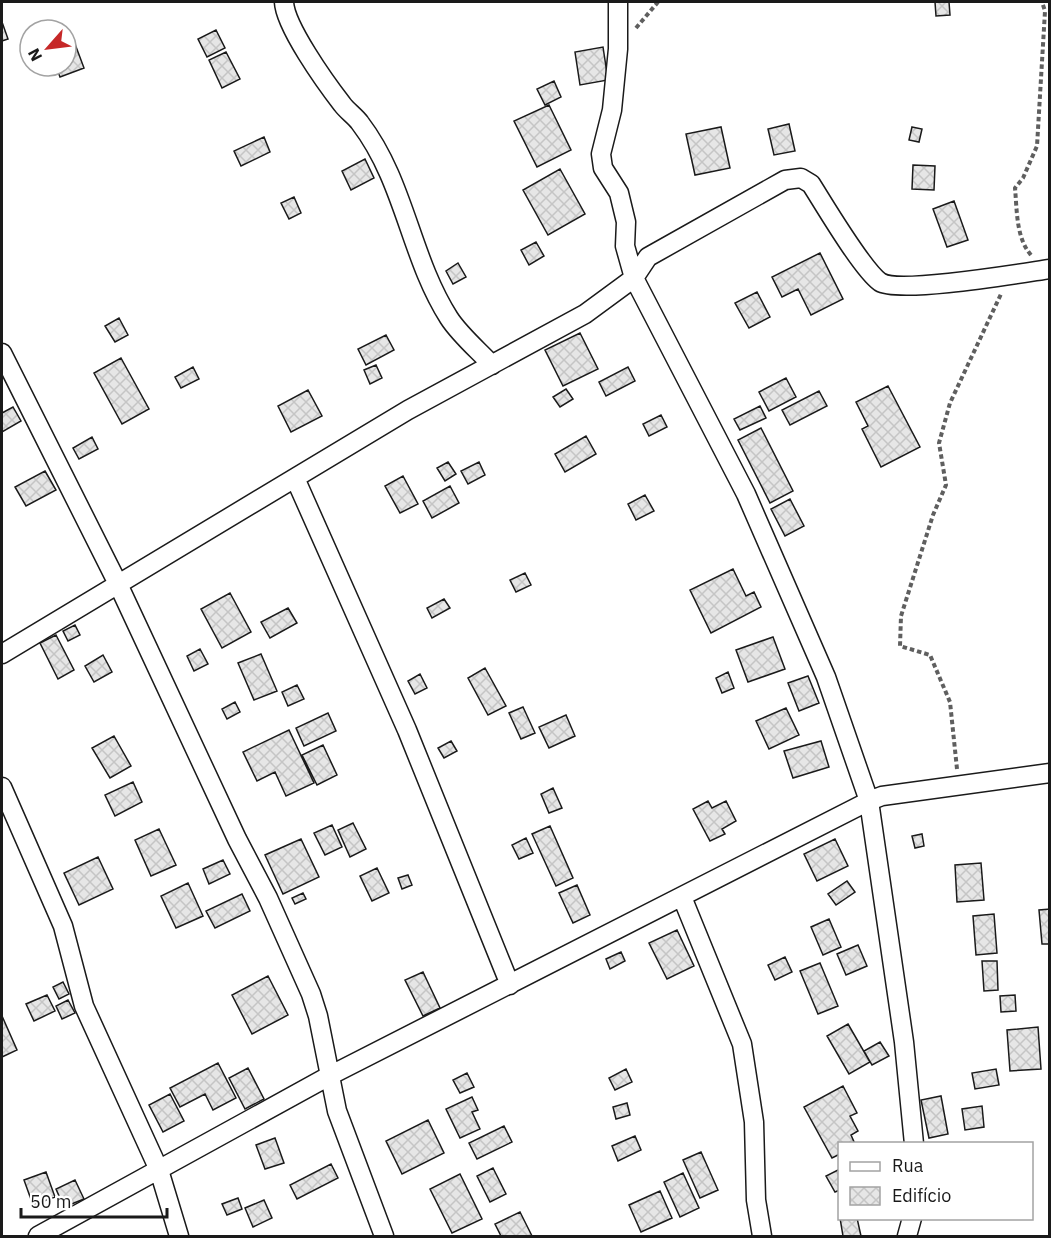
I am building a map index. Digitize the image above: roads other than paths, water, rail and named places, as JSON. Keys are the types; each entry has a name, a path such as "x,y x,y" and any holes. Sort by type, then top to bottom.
{"street":[{"path":"284,2 285,14 290,23 342,104 360,123 395,183 416,248 450,320 492,365"},
{"path":"618,2 618,49 612,110 601,154 603,168 619,194 626,222 625,246 634,278 746,495 826,677 868,801 904,1042 914,1142"},
{"path":"2,654 408,410 585,314 634,278 648,257 678,238 785,180 801,178 811,184 869,271 882,283 912,285 1046,269"},
{"path":"2,353 118,584 237,839 268,897 311,994 318,1016 337,1112 384,1236"},
{"path":"295,478 407,730 510,984"},
{"path":"38,1236 329,1076 868,801 882,796 1050,773"},
{"path":"2,787 63,926 84,1006 159,1170 179,1236"},
{"path":"682,897 742,1044 754,1122 756,1200 762,1236"},
{"path":"907,1236 911,1220"}]}
